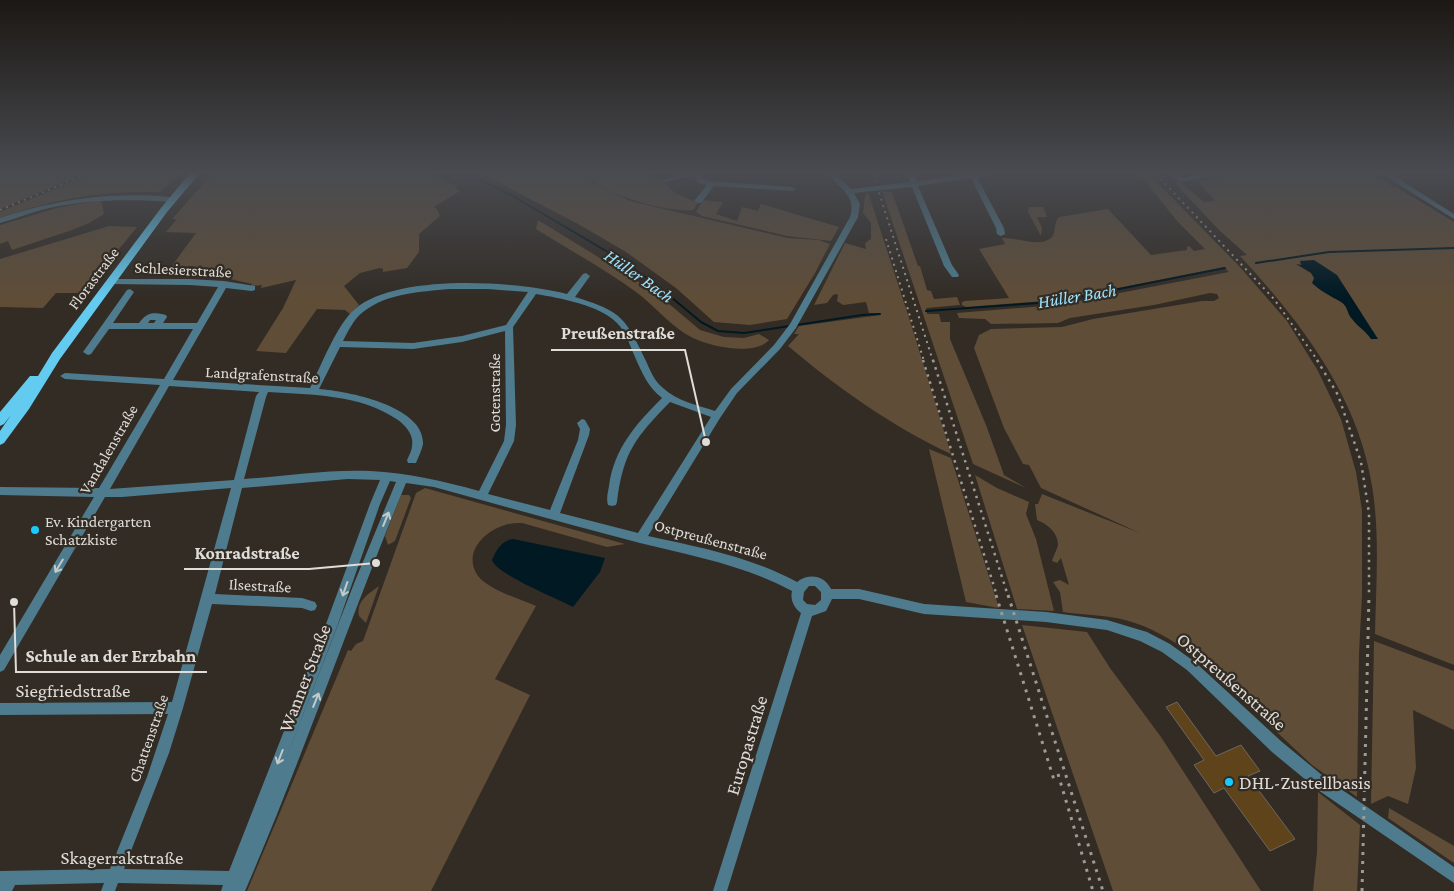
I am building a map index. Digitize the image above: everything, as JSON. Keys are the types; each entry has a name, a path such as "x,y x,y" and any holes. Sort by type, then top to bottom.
{"main road":[{"name":"Florastraße","path":"0,440 25,406 56,356 161,216"},
{"name":"Florastraße","path":"0,422 36,376 56,356"}],"street":[{"path":"0,221 17,216"},
{"path":"641,538 717,415 734,391 777,347 800,316 854,216"},
{"path":"927,216 948,266 955,275"},
{"path":"994,216 1001,234"},
{"path":"569,298 586,276"},
{"name":"Schlesierstraße","path":"112,281 190,282 252,288"},
{"name":"Vandalenstraße","path":"0,666 102,494 164,383 224,284"},
{"path":"313,392 352,317 359,310 374,300 394,294 421,289 472,285 533,291 569,298 602,310 621,322 627,329 653,384 668,398 717,415"},
{"path":"338,344 414,346 462,339 509,327 533,291"},
{"path":"88,352 130,292"},
{"path":"106,326 200,326"},
{"name":"Gotenstraße","path":"482,496 509,441 509,327"},
{"name":"Landgrafenstraße","path":"65,376 352,396 382,407 410,424 417,435 419,446 412,460"},
{"name":"Chattenstraße","path":"108,891 177,708 261,396 265,390"},
{"path":"612,502 615,472 626,444 641,424 668,398"},
{"path":"554,515 580,450 585,429 582,423"},
{"name":"Ostpreußenstraße","path":"0,491 102,494 343,475 387,476 434,483 754,566 773,573 798,588"},
{"name":"Wanner Straße","path":"239,882 375,504 387,476"},
{"name":"Wanner Straße","path":"228,891 239,882 403,478"},
{"path":"807,582 816,582 824,588 827,594 827,601 822,608 808,609 798,602 796,594 798,588 807,582"},
{"name":"Ostpreußenstraße","path":"827,594 859,594 924,609 1053,618 1107,625 1143,636 1166,648 1191,666 1277,747 1323,785 1454,876"},
{"name":"Ilsestraße","path":"207,599 302,603 311,606"},
{"name":"Europastraße","path":"720,891 808,609"},
{"name":"Siegfriedstraße","path":"0,709 177,708"},
{"name":"Skagerrakstraße","path":"5,882 114,876 239,882"}],"shaded area":[{"path":"32,216 101,216 72,230 12,250 8,241 0,244 0,225"},
{"path":"175,216 440,216 419,234 419,252 407,268 383,272 383,269 380,268 360,273 344,286 359,305 350,314 345,310 317,309 286,353 256,351 283,308 296,280 261,288 262,285 251,286 252,284 226,278 228,274 192,266 171,267 196,233 166,232 177,219 172,219"},
{"path":"562,216 692,216 788,238 819,240 830,244 787,319 750,325 714,322 676,288 626,252"},
{"path":"702,216 721,216 737,221 739,216 800,216 839,227 831,241 787,236"},
{"path":"865,216 876,216 951,454 886,419 826,377 788,346 799,334 794,334 799,326 880,315 880,313 869,313 866,302 843,305 837,301 838,295 836,294 827,303 814,305 845,243 866,249 865,243 871,239 871,223"},
{"path":"890,216 900,216 918,266 920,266 927,290 931,291 934,299 957,297 960,305 926,308 927,314 939,314 941,322 950,322 950,339 986,425 1004,475 1026,488 973,464"},
{"path":"1030,216 1046,216 1047,217 1037,217 1042,228 1041,236"},
{"path":"1114,216 1151,255 1187,250 1189,246 1194,251 1205,249 1173,216 1190,216 1239,266 1287,321 1318,371 1341,419 1356,472 1362,510 1357,797 1312,765 1194,655 1178,644 1161,634 1125,620 1063,612 1060,592 1053,582 1060,580 1069,585 1061,558 1057,563 1052,561 1058,540 1048,526 1037,520 1035,504 1038,504 1042,494 1140,533 1041,488 1029,465 1023,464 1004,428 974,348 979,335 991,329 1062,327 1093,319 1202,301 1214,301 1219,298 1217,294 1210,293 1154,305 1070,318 1058,323 991,324 985,319 959,318 957,313 1057,305 1229,272 1224,267 1058,300 966,307 962,305 962,302 965,301 1009,298 979,249 1005,244 1002,238 1034,242 1046,241 1053,236 1059,217"},
{"path":"1206,216 1443,216 1454,222 1454,665 1375,634 1376,523 1372,486 1365,453 1354,421 1340,391 1304,334 1284,307 1240,256 1247,255"},
{"path":"538,220 655,292 700,330 724,337 744,338 759,334 769,340 762,345 743,349 721,347 685,334 624,284 536,229"},
{"path":"109,226 137,227 83,293 56,293 43,308 0,307 0,259"},
{"path":"929,449 951,458 999,608 966,602"},
{"path":"975,475 997,488 1029,502 1026,514 1036,539 1054,611 1017,609"},
{"path":"425,488 625,544 607,547 522,523 511,524 491,532 476,547 473,556 473,566 483,581 497,590 536,606 495,679 530,695 431,891 247,891 348,650 351,651 356,644 363,641 416,493"},
{"path":"401,495 409,495 411,498 395,541 388,545 385,536"},
{"path":"379,586 366,623 359,616 359,606 364,598"},
{"path":"1022,625 1087,632 1110,668 1161,737 1261,891 1113,891"},
{"path":"1374,641 1454,671 1454,730 1413,710 1416,768 1408,804 1388,796 1371,804"},
{"path":"1318,792 1360,825 1357,891 1313,891 1317,852"},
{"path":"1389,808 1454,846 1454,863 1388,818"}],"water":[{"path":"1314,260 1337,275 1378,339 1371,339 1350,317 1343,304 1315,286 1312,283 1314,278 1311,273 1296,264 1301,265 1300,261"},
{"path":"513,539 605,558 600,572 573,607 528,586 496,566 492,560 498,549 505,542"}],"building":[{"name":"DHL-Zustellbasis","path":"1177,702 1216,756 1241,745 1260,771 1248,776 1295,839 1270,851 1224,788 1214,793 1194,765 1204,760 1166,707"}],"waterway":[{"name":"Hüller Bach","path":"546,216 618,258 654,283 701,322 718,331 744,333 862,315 880,314"},
{"name":"Hüller Bach","path":"1256,263 1329,252 1454,248"},
{"name":"Hüller Bach","path":"926,311 1053,302 1225,268"}],"railway":[{"path":"886,216 933,361"},
{"path":"1195,216 1274,299 1318,361"},
{"path":"886,239 924,361"},
{"path":"923,360 997,596"},
{"path":"933,360 1008,596"},
{"path":"1317,360 1338,395 1361,462 1369,513 1369,595"},
{"path":"996,595 1055,783"},
{"path":"1008,595 1103,891"},
{"path":"1362,891 1369,595"},
{"path":"1058,774 1093,891"}],"place":[{"name":"Preußenstraße","path":"706,442"},
{"name":"Ev. Kindergarten Schatzkiste","path":"35,530"},
{"name":"Konradstraße","path":"376,563"},
{"name":"Schule an der Erzbahn","path":"14,602"},
{"name":"DHL-Zustellbasis","path":"1229,782"}]}
